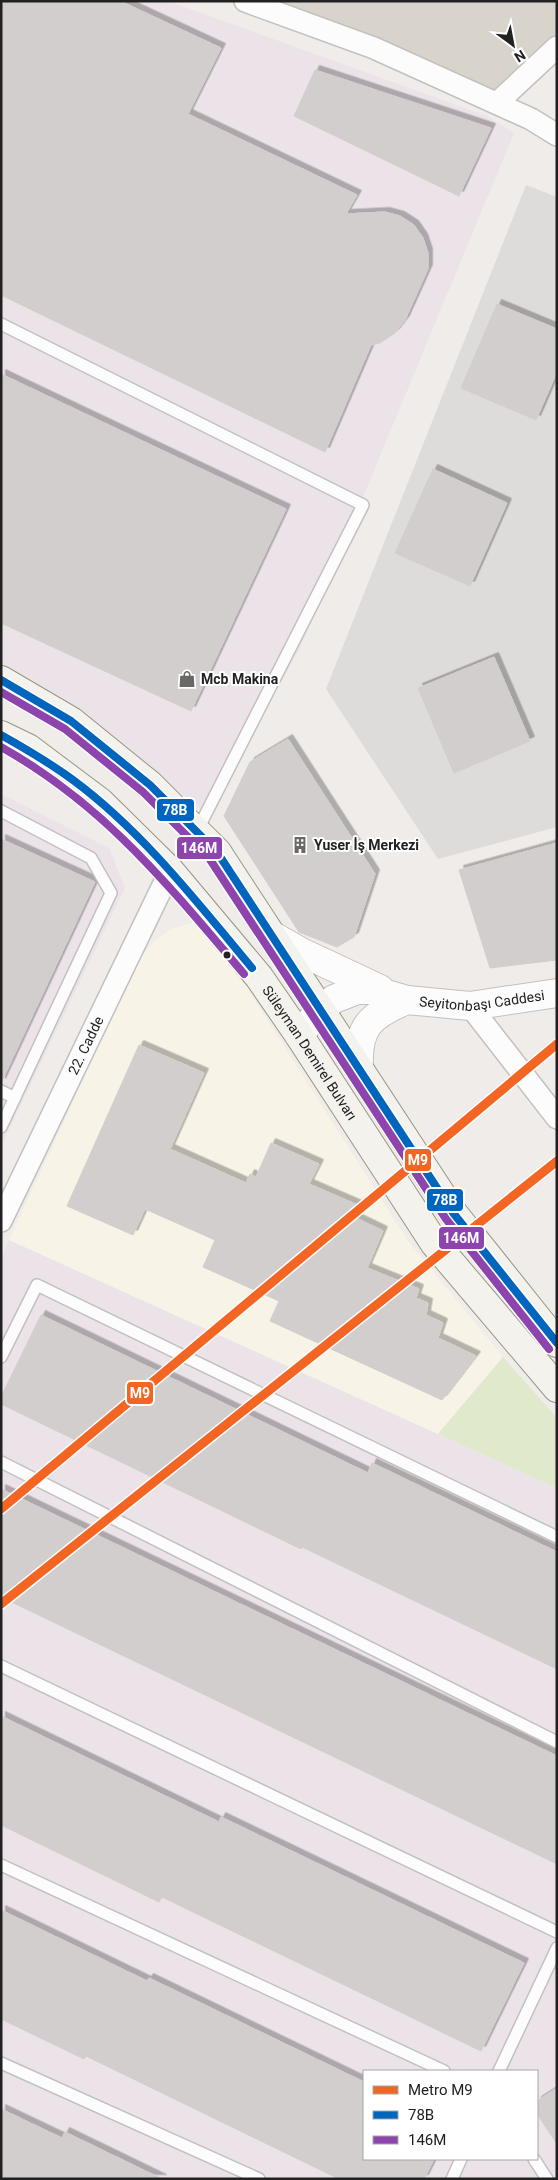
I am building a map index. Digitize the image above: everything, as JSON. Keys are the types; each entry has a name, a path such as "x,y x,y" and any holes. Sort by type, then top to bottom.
{"main road":[{"path":"1,680 71,721 150,785 217,852 321,1008 454,1214 557,1343"},
{"name":"Süleyman Demirel Bulvarı","path":"1,735 28,748 100,802 170,871 259,977 435,1244 557,1388"}],"street":[{"path":"246,1 374,48 532,119 557,135"},
{"path":"497,103 557,47"},
{"name":"22. Cadde","path":"1,1221 170,871"},
{"name":"Seyitonbaşı Caddesi","path":"273,936 356,979 407,1000"},
{"name":"Seyitonbaşı Caddesi","path":"299,1035 321,1008 357,990 372,990 407,1000 470,1006 556,994"},
{"name":"Seyitonbaşı Caddesi","path":"359,1068 358,1048 368,1025 376,1015 407,1000"},
{"path":"470,1006 557,1118"}],"lane":[{"path":"1,324 363,505 196,832"},
{"path":"1,811 91,858 111,893 1,1127"},
{"path":"1,1091 15,1098"},
{"path":"1,1358 37,1285 557,1537"},
{"path":"1,1462 557,1742"},
{"path":"1,1666 557,1932"},
{"path":"1,1865 442,2070"},
{"path":"499,2070 557,1948"},
{"path":"1,2063 260,2179"},
{"path":"452,2179 461,2160"},
{"path":"535,2160 547,2179"}],"shaded area":[{"path":"1,1 168,1 487,116 514,133 300,649 205,812 32,680 1,665"},
{"path":"254,1 557,1 557,37 497,94"},
{"path":"526,185 557,197 557,827 438,859 326,689"},
{"path":"1,794 109,848 125,888 1,1146"},
{"path":"190,923 202,923 214,936 408,1241 503,1357 438,1434 9,1240 139,960 153,942 171,929"},
{"path":"9,1240 557,1488 557,2179 1,2179 1,1259"}],"green space":[{"path":"503,1357 557,1418 557,1488 438,1434"}],"building":[{"path":"1,1 120,1 221,48 188,114 357,195 346,214 385,212 400,216 414,225 423,238 428,253 428,269 405,320 395,333 380,343 371,345 325,452 1,295"},
{"path":"315,70 491,128 459,196 294,116"},
{"path":"497,304 557,329 557,372 536,420 461,388"},
{"path":"1,374 286,509 191,711 1,623"},
{"path":"433,469 507,503 470,586 395,553"},
{"path":"494,657 530,741 454,773 418,688"},
{"name":"Yuser İş Merkezi","path":"288,739 375,874 354,937 337,947 299,932 224,816 250,762"},
{"path":"1,839 95,882 1,1083"},
{"path":"557,843 557,960 490,968 459,870"},
{"path":"139,1045 204,1073 170,1149 246,1183 250,1174 256,1177 271,1143 319,1164 309,1184 360,1206 356,1218 383,1231 367,1268 419,1289 416,1298 428,1303 426,1315 443,1323 438,1338 476,1356 442,1400 270,1321 279,1301 203,1267 215,1240 145,1209 133,1235 67,1206"},
{"path":"41,1315 368,1473 372,1463 557,1552 557,1669 302,1547 301,1549 1,1404 1,1397"},
{"path":"1,1489 557,1756 557,1864 1,1597"},
{"path":"1,1716 219,1822 221,1817 524,1963 481,2051 162,1897 159,1902 1,1825"},
{"path":"1,1910 147,1981 149,1978 363,2082 363,2160 434,2160 424,2179 339,2179 86,2056 84,2059 1,2019"},
{"path":"557,2088 557,2144 538,2116 538,2100"},
{"path":"1,2109 62,2138 65,2132 162,2179 1,2179"}],"metro line":[{"name":"M9","path":"1,1509 557,1044"},
{"name":"M9","path":"1,1604 557,1161"}],"transit line":[{"name":"78B","path":"1,680 71,721 150,785 217,852 454,1214 557,1343"},
{"name":"146M","path":"1,692 65,729 143,792 209,858 446,1219 549,1349"},
{"name":"78B","path":"1,735 38,756 64,774 98,800 122,822 168,868 252,968"},
{"name":"146M","path":"1,747 38,770 104,821 162,879 244,974"}],"place":[{"name":"Mcb Makina","path":"187,679"},
{"name":"Yuser İş Merkezi","path":"300,845"}]}
